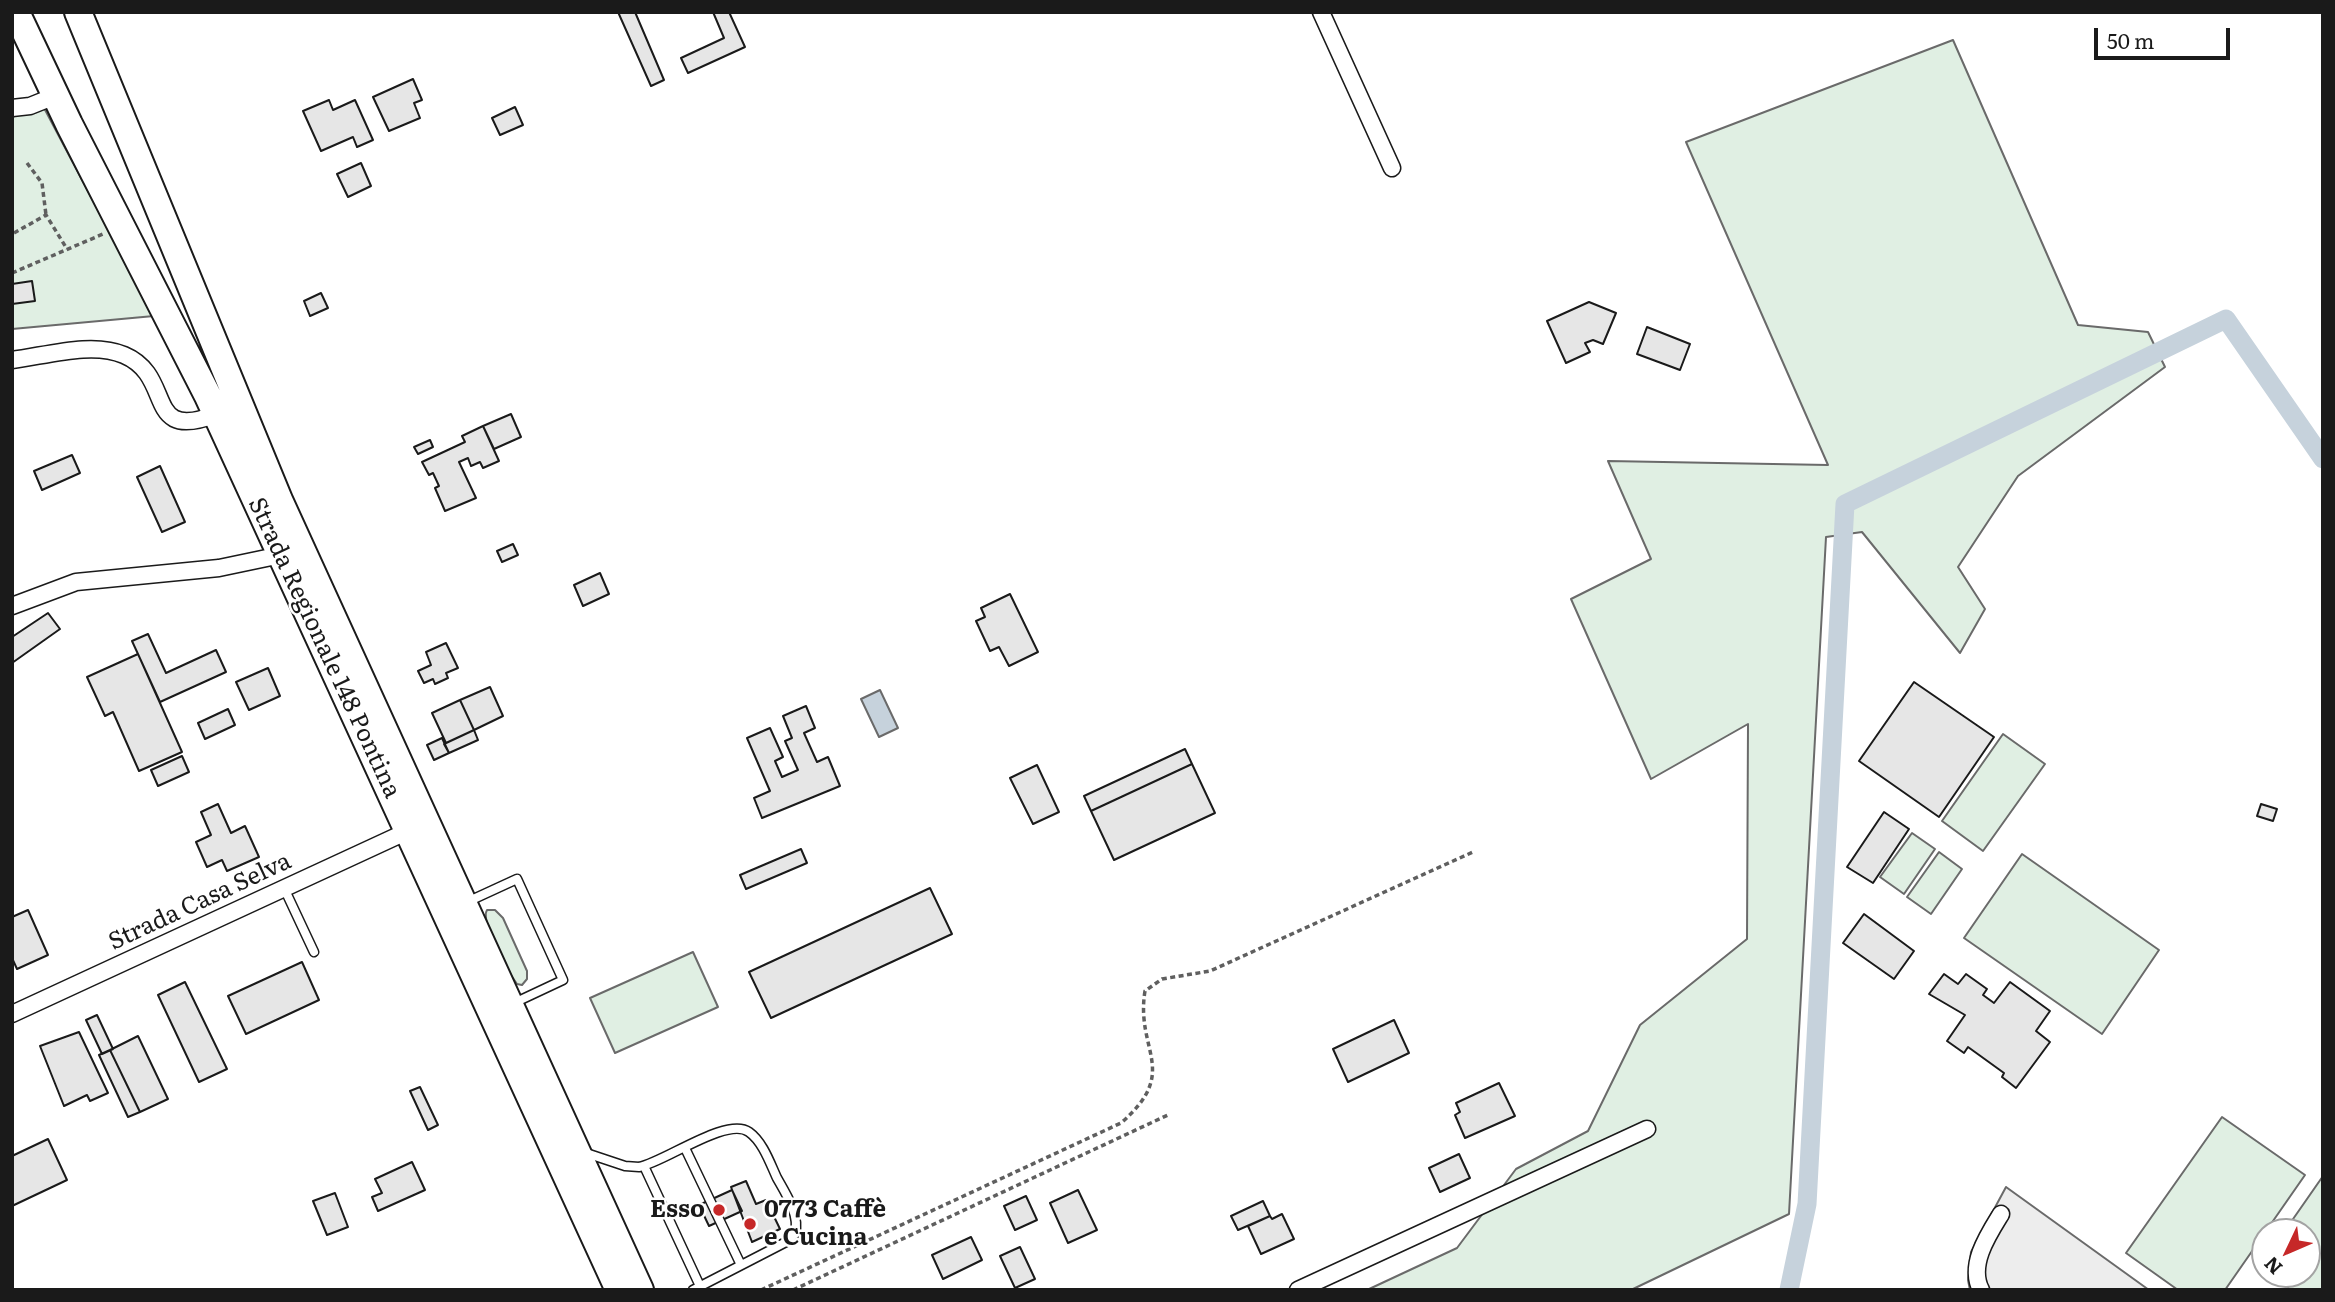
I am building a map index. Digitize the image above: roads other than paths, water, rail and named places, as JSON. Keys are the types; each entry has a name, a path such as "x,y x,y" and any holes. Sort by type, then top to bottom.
{"main road":[{"name":"Strada Regionale 148 Pontina","path":"16,12 55,96 217,414 619,1290"},
{"name":"Strada Regionale 148 Pontina","path":"78,12 279,500 640,1290"}],"street":[{"path":"1321,12 1392,168"},
{"path":"12,108 30,106 55,96"},
{"path":"12,360 94,350 118,352 131,358 148,374 166,409 178,422 190,424 217,414"},
{"path":"12,606 76,582 219,568 281,555"},
{"name":"Strada Casa Selva","path":"12,1014 408,831"},
{"path":"1298,1290 1647,1129"},
{"path":"1981,1290 1976,1277 1978,1260 2001,1214"}],"lane":[{"path":"464,903 517,879 564,980 510,1005"},
{"path":"284,888 314,952"},
{"path":"575,1150 625,1166 644,1166 729,1128 748,1131 764,1151 790,1205 797,1223 791,1238 696,1287 644,1166"},
{"path":"685,1148 740,1264"}],"waterway":[{"path":"1789,1290 1807,1204 1845,504 2226,319 2323,459"}],"place":[{"name":"Esso","path":"719,1210"},
{"name":"0773 Caffè e Cucina","path":"750,1224"}]}
